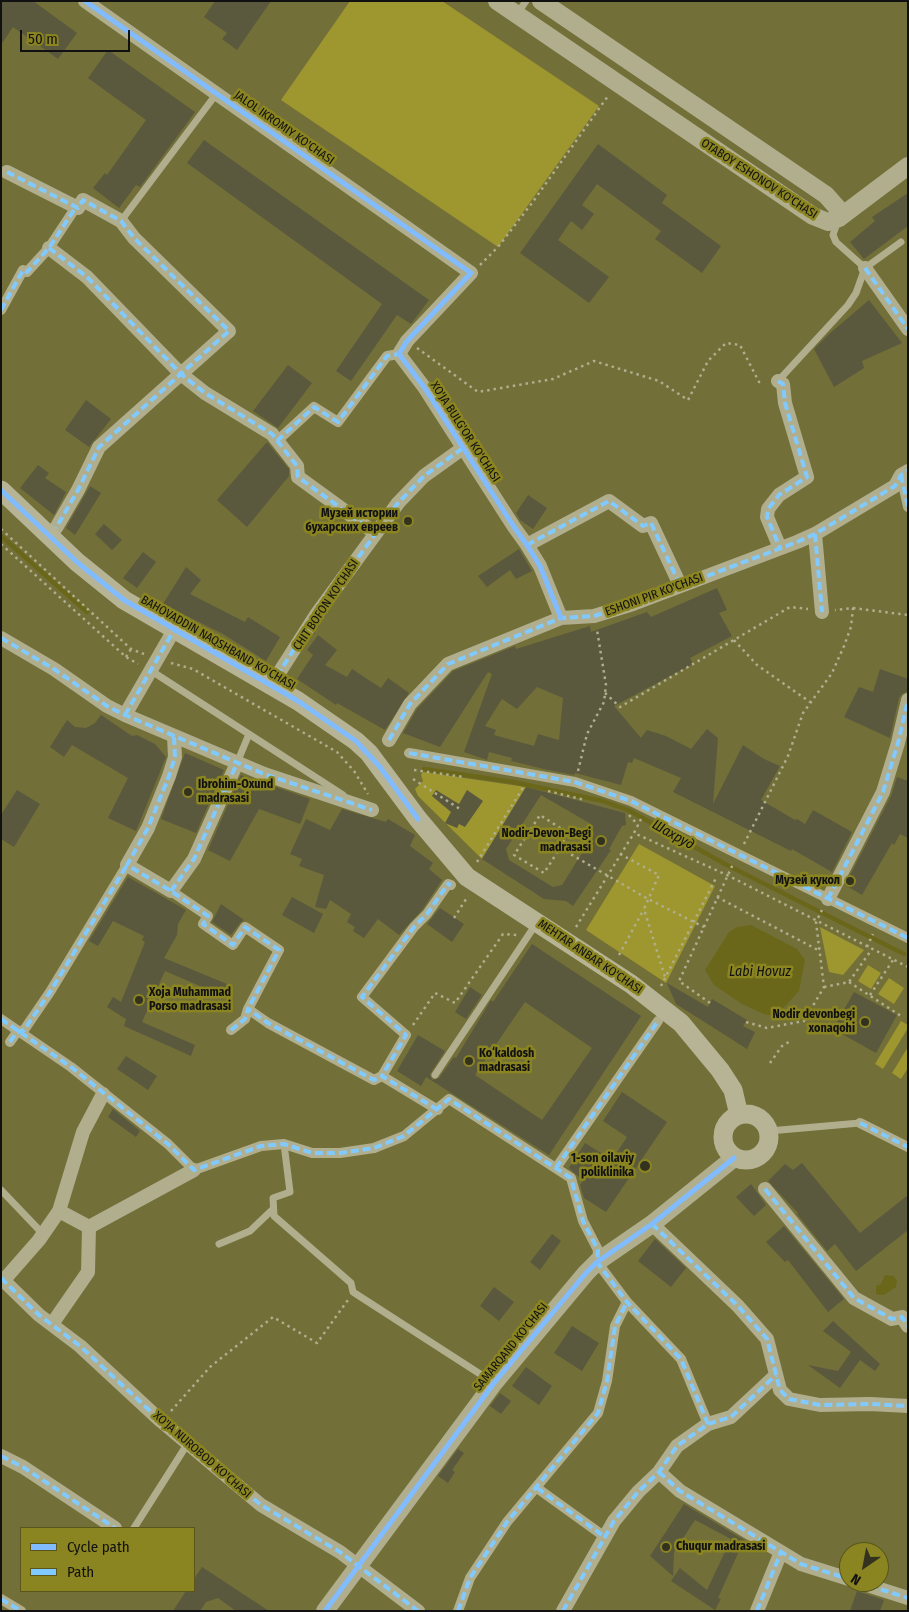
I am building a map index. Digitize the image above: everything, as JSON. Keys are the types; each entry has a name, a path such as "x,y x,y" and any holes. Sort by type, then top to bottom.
{"main road":[{"name":"BAHOVADDIN NAQSHBAND KO'CHASI","path":"1,490 27,516 124,600 298,701 356,741 380,766 418,819"},
{"name":"MEHTAR ANBAR KO'CHASI","path":"418,819 467,877 533,928 631,984 681,1023 720,1070 733,1090 739,1115"},
{"path":"749,1114 758,1117 765,1123 769,1131 770,1140 761,1156 752,1160 743,1161 734,1158 723,1144 722,1135 725,1126 739,1115 749,1114"}],"street":[{"name":"JALOL IKROMIY KO'CHASI","path":"85,1 471,273"},
{"name":"OTABOY ESHONOV KO'CHASI","path":"497,1 521,8 813,216 828,222 839,218 841,212 826,196 541,1"},
{"path":"839,218 908,166"},
{"path":"7,172 76,207"},
{"path":"1,310 23,270 27,272 49,248 76,207 78,208 83,200 121,221 134,238 229,331 99,447 78,490 56,528"},
{"path":"49,248 87,277 181,374 205,393 272,434 297,466 298,477 375,534"},
{"path":"865,268 908,329"},
{"path":"277,441 314,407 338,422 387,356 399,354 407,341 471,273"},
{"name":"XO'JA BULG'OR KO'CHASI","path":"399,354 424,387 462,448 527,544 540,566 561,618"},
{"path":"778,381 783,384 785,403 807,477 779,495 768,509 767,517 780,548"},
{"name":"XO'JA BULG'OR KO'CHASI","path":"375,534 398,503 424,476 462,448"},
{"path":"904,473 908,507"},
{"name":"ESHONI PIR KO'CHASI","path":"389,740 410,704 448,664 561,618 594,616 633,604 815,534 895,486 904,473"},
{"path":"527,544 609,501 643,526 651,523 680,585"},
{"name":"CHIT BOFON KO'CHASI","path":"277,676 316,615 375,534"},
{"path":"815,534 822,612"},
{"path":"125,715 174,630"},
{"path":"1,638 54,668 107,706 174,737 237,763 357,804 371,803"},
{"path":"825,904 883,792 898,743 908,700"},
{"path":"10,1042 17,1032 24,1030 50,992 148,828 175,757 174,737"},
{"path":"409,753 575,782 631,801 739,853 825,904 908,938"},
{"path":"171,891 194,858 237,763"},
{"path":"127,865 208,916 203,924 233,945 245,927 279,950 248,1009 245,1019 231,1030"},
{"path":"248,1009 274,1026 374,1080 382,1076 406,1035 362,997 448,884 451,885"},
{"path":"1,1019 17,1032 72,1067 103,1094 168,1144 194,1170"},
{"path":"556,1168 658,1021"},
{"path":"382,1076 438,1110"},
{"path":"3,1279 43,1234 59,1211 83,1132 103,1094"},
{"path":"88,1227 194,1170 261,1146 284,1144 312,1153 340,1153 374,1148 404,1136 438,1110 449,1099 571,1178 583,1220 598,1250 597,1262 627,1302 681,1358 708,1424"},
{"path":"860,1123 908,1147"},
{"name":"SAMARQAND KO'CHASI","path":"325,1611 494,1383 571,1290 597,1262 652,1224 734,1158"},
{"path":"765,1189 854,1298 892,1319 902,1317 908,1326"},
{"path":"59,1211 88,1227"},
{"path":"652,1224 738,1306 767,1339 780,1390 788,1398 820,1406 870,1404 908,1406"},
{"path":"52,1324 88,1272 88,1227"},
{"name":"XO'JA NUROBOD KO'CHASI","path":"3,1279 52,1324 80,1346 161,1421 261,1505 359,1566 418,1611"},
{"path":"458,1611 470,1578 507,1522 598,1413 607,1381 616,1326 627,1302"},
{"path":"563,1611 614,1521 638,1492 659,1472 677,1446 708,1424 731,1417 776,1375"},
{"path":"1,1456 114,1527"},
{"path":"659,1472 680,1491 801,1564 839,1576"},
{"path":"537,1488 605,1537"},
{"path":"757,1611 781,1552"},
{"path":"889,1592 908,1598"},
{"path":"1,1599 21,1611"}],"lane":[{"path":"121,221 218,93"},
{"path":"839,218 833,235 836,242 865,268"},
{"path":"778,381 848,305 856,293 865,268 901,242"},
{"path":"154,665 249,734 357,804"},
{"path":"237,763 249,734"},
{"path":"435,1076 533,928"},
{"path":"769,1131 860,1123"},
{"path":"284,1144 290,1192 273,1198 272,1210 274,1216 292,1235 351,1284 354,1292 494,1383"},
{"path":"1,1190 43,1234"},
{"path":"219,1244 250,1231 272,1210"},
{"path":"135,1527 188,1443"}],"path":[{"path":"471,273 498,247 599,106"},
{"path":"407,341 478,392 553,379 594,360 659,381 688,400 708,361 726,343 740,344 759,382 778,381"},
{"path":"2,532 132,649 154,665"},
{"path":"1,544 92,624 126,657 154,665 194,669 336,752 354,771 371,803"},
{"path":"605,693 620,707 790,607 822,612 853,608 908,615"},
{"path":"739,853 788,756 803,714 832,673 850,627 853,608"},
{"path":"575,782 587,734 604,702 606,685 594,616"},
{"path":"92,624 98,618"},
{"path":"734,640 758,665 810,702"},
{"path":"126,657 132,649"},
{"path":"414,770 472,778"},
{"path":"413,780 460,809"},
{"path":"515,784 532,788"},
{"path":"477,862 524,786"},
{"path":"541,790 594,802"},
{"path":"576,927 638,825 628,812"},
{"path":"540,815 568,833 560,848 544,874 514,855 540,815"},
{"path":"634,833 727,875 816,922 908,967"},
{"path":"560,848 608,874 648,899 704,928"},
{"path":"618,956 644,909 659,875 620,854"},
{"path":"710,1003 679,981 730,871"},
{"path":"660,986 716,878"},
{"path":"454,918 468,896"},
{"path":"717,897 820,951"},
{"path":"746,1022 767,1028 804,1020 824,988 816,922 825,904"},
{"path":"644,909 665,977"},
{"path":"406,1035 435,993 455,1003 503,934 533,928"},
{"path":"867,947 873,934"},
{"path":"824,988 849,982 872,950"},
{"path":"870,995 893,960"},
{"path":"849,982 901,1016"},
{"path":"770,1063 782,1046 792,1040"},
{"path":"161,1421 210,1367 273,1317 318,1343 354,1292"}],"shaded area":[{"path":"350,1 442,1 599,106 498,247 281,100"},
{"path":"423,772 526,787 482,859 418,796 415,789 423,781 421,775"},
{"path":"639,844 715,886 666,983 586,930"},
{"path":"820,927 864,950 843,975 829,972"},
{"path":"868,965 881,973 871,989 858,981"},
{"path":"889,978 904,988 894,1004 878,994"},
{"path":"901,1021 908,1025 908,1028 883,1069 875,1064"},
{"path":"908,1047 908,1068 901,1079 892,1073"}],"water":[{"name":"Labi Hovuz","path":"751,925 797,949 805,960 799,991 777,1015 766,1015 742,1004 714,985 705,970 729,932 737,927"},
{"path":"885,1275 894,1276 897,1281 896,1287 884,1295 876,1294 876,1286 881,1284"}],"building":[{"path":"1,1 33,1 77,33 58,59 13,27 1,45"},
{"path":"215,1 271,1 237,50 222,39 227,33 204,17"},
{"path":"108,50 195,112 140,187 136,185 119,208 93,188 105,173 107,175 146,120 88,78"},
{"path":"204,140 429,300 411,324 397,315 351,381 336,371 382,304 187,163"},
{"path":"598,144 667,195 662,203 721,246 702,273 655,239 661,231 597,184 582,205 594,214 582,230 571,221 558,240 609,277 589,303 520,253"},
{"path":"908,193 908,226 864,259 850,242 875,221 872,217"},
{"path":"869,300 902,343 862,361 864,368 834,387 814,349"},
{"path":"288,365 312,383 278,428 253,411"},
{"path":"86,400 111,419 89,447 65,430"},
{"path":"267,442 289,469 289,476 247,527 217,500"},
{"path":"38,465 49,473 45,478 66,492 54,515 20,488"},
{"path":"90,486 101,493 75,535 66,528"},
{"path":"528,495 547,508 533,529 520,520 516,513"},
{"path":"104,524 122,540 112,550 95,534"},
{"path":"519,549 532,571 516,579 510,570 487,587 478,576"},
{"path":"143,552 156,562 137,588 123,578"},
{"path":"186,567 201,580 190,594 245,622 248,617 280,637 266,661 223,634 163,604"},
{"path":"717,588 727,610 719,613 732,636 690,658 693,664 614,706 641,738 647,730 666,736 691,749 707,729 718,738 713,804 743,745 764,759 780,766 761,800 805,824 813,810 852,832 832,872 792,849 791,851 673,792 681,778 634,758 632,763 628,762 621,785 575,773 574,775 511,761 512,758 489,752 487,760 464,752 492,674 488,672 440,747 403,733 417,709 453,671 515,646 516,649 590,626 591,632 647,612 651,617","holes":["537,687 563,698 559,740 538,734 534,746 494,735 496,730 485,726 502,699 517,709"]},
{"path":"318,635 337,650 325,665 347,677 352,669 381,688 388,678 409,693 385,730 337,703 336,705 297,679 313,655 307,650"},
{"path":"880,669 908,679 908,691 899,698 890,738 844,717 859,687 873,692"},
{"path":"101,715 132,736 137,735 155,744 166,757 136,831 108,818 128,778 72,745 64,757 50,747 67,720 75,727 86,728 95,723"},
{"name":"Ibrohim-Oxund madrasasi","path":"185,753 224,770 196,833 161,819"},
{"path":"241,775 271,791 273,786 310,799 300,824 259,809 230,861 208,850"},
{"path":"897,777 908,781 908,838 900,834 894,845 892,843 862,895 845,885 891,796"},
{"name":"Nodir-Devon-Begi madrasasi","path":"526,787 625,813 626,825 622,826 609,849 611,850 573,906 566,901 544,899 482,859","holes":["541,795 591,824 594,834 562,885 553,887 509,860 506,849"]},
{"path":"17,790 40,804 14,847 1,839 1,815"},
{"path":"436,790 459,804 467,790 483,801 465,827 459,824 457,828 445,823 451,812 432,796"},
{"path":"342,809 386,822 388,819 415,835 410,846 433,863 429,869 442,880 422,910 399,935 378,919 364,938 353,931 355,927 347,922 351,914 330,900 326,909 315,907 324,875 299,866 302,859 290,854 306,819 330,830"},
{"path":"128,877 186,910 178,924 177,935 164,958 227,984 221,995 165,971 142,1022 195,1045 191,1056 124,1026 126,1019 107,1007 113,997 121,1002 145,942 142,940 144,936 113,921 98,946 89,941"},
{"path":"292,897 323,914 314,933 282,915"},
{"path":"221,904 244,920 231,935 212,922"},
{"path":"440,908 464,924 452,942 427,924"},
{"name":"Koʻkaldosh madrasasi","path":"532,944 641,1016 549,1155 426,1077 421,1086 397,1071 418,1035 445,1051 430,1074 432,1080 439,1078 454,1057 456,1058 491,1000 493,1002","holes":["525,1002 592,1048 542,1120 475,1075"]},
{"path":"667,983 708,1007 712,999 747,1020 743,1026 755,1032 747,1049 676,1004"},
{"path":"470,987 482,995 466,1019 455,1012"},
{"name":"Nodir devonbegi xonaqohi","path":"854,992 897,1015 876,1053 833,1029"},
{"path":"126,1056 157,1076 148,1090 117,1069"},
{"path":"622,1092 667,1122 606,1212 584,1198 580,1185 583,1181 569,1168 585,1143 612,1160 627,1137 603,1121"},
{"path":"113,1109 140,1131 136,1137 108,1117"},
{"path":"802,1163 860,1233 908,1195 908,1230 856,1271 835,1244 827,1251 798,1213 768,1181 785,1164 793,1170"},
{"path":"751,1184 766,1205 754,1216 736,1197"},
{"path":"784,1226 844,1299 828,1312 788,1260 785,1262 766,1242"},
{"path":"552,1234 561,1241 540,1270 530,1262"},
{"path":"655,1239 686,1268 671,1287 638,1261"},
{"path":"494,1287 514,1302 499,1321 480,1306"},
{"path":"833,1321 880,1364 875,1371 860,1360 840,1388 808,1365 838,1371 851,1352 823,1331"},
{"path":"572,1326 599,1343 582,1371 554,1353"},
{"path":"526,1367 552,1386 539,1405 512,1386"},
{"path":"500,1393 511,1401 501,1414 490,1406"},
{"path":"458,1449 464,1453 452,1470 455,1472 448,1483 438,1476"},
{"name":"Chuqur madrasasi","path":"684,1504 744,1540 718,1598 721,1599 715,1610 671,1581 680,1568 707,1590 731,1539 695,1520 674,1552 673,1576 650,1556"},
{"path":"202,1567 269,1611 236,1611 218,1598 206,1602 200,1611 173,1611 185,1592 195,1592 195,1578"},
{"path":"857,1592 884,1600 880,1611 850,1611"}],"waterway":[{"path":"1,536 87,612"},
{"name":"Шахруд","path":"424,769 513,782 603,801 630,811 725,864 904,954"}],"marked path":[{"path":"7,172 78,208 83,200 121,221 134,238 229,331 99,447 78,490 56,528"},
{"path":"1,310 23,270 27,272 49,248 76,207"},
{"path":"49,248 87,277 181,374 205,393 272,434 297,466 298,477 375,533"},
{"path":"865,268 908,329"},
{"path":"277,441 314,407 338,422 387,356 399,354"},
{"path":"778,381 783,384 785,403 807,477 779,495 768,509 767,517 780,548"},
{"path":"277,676 316,615 398,503 424,476 463,448"},
{"path":"389,740 410,704 448,664 561,618 594,616 633,604 797,542 815,534 895,486 901,475 908,471"},
{"path":"901,475 908,507"},
{"path":"527,545 609,501 643,526 651,523 680,585"},
{"path":"815,534 822,612"},
{"path":"125,715 174,630"},
{"path":"1,638 54,669 107,706 125,715 264,774 372,810"},
{"path":"828,899 883,792 898,743 908,700"},
{"path":"174,737 175,757 169,776 148,828 127,865 208,916 203,924 233,945 245,927 279,950 248,1009"},
{"path":"409,753 575,782 631,801 908,938"},
{"path":"171,891 194,859 237,763"},
{"path":"10,1042 17,1032 24,1030 50,992 127,865"},
{"path":"438,1110 382,1076 406,1035 362,997 448,884 451,885"},
{"path":"231,1030 245,1019 248,1009 268,1023 374,1080 382,1076"},
{"path":"1,1019 71,1067 168,1144 194,1170 261,1146 284,1144 312,1153 340,1153 374,1148 404,1136 449,1099 571,1178 583,1221 598,1250 597,1262 627,1302 681,1359 708,1424"},
{"path":"556,1168 658,1021"},
{"path":"860,1123 908,1147"},
{"path":"765,1189 854,1298 892,1319 902,1317 908,1326"},
{"path":"652,1224 738,1306 767,1339 780,1390 789,1399 820,1405 870,1404 908,1406"},
{"path":"1,1278 39,1315 80,1346 161,1421 261,1505 340,1552 418,1611"},
{"path":"458,1611 470,1578 507,1522 598,1413 607,1381 615,1326 627,1302"},
{"path":"563,1611 614,1521 638,1492 659,1472 677,1446 708,1424 731,1417 776,1375"},
{"path":"1,1456 23,1467 113,1527"},
{"path":"659,1472 680,1491 801,1564 839,1576"},
{"path":"537,1488 605,1537"},
{"path":"757,1611 781,1552"},
{"path":"889,1592 908,1598"},
{"path":"1,1599 21,1611"}],"cycle path":[{"path":"85,1 471,273 407,341 399,354 424,387 540,566 561,618"},
{"path":"1,490 77,562 124,600 298,701 356,741 380,767 418,819"},
{"path":"325,1611 494,1383 586,1273 597,1262 652,1224 734,1158"}],"place":[{"name":"Музей истории бухарских евреев","path":"408,521"},
{"name":"Ibrohim-Oxund madrasasi","path":"188,792"},
{"name":"Nodir-Devon-Begi madrasasi","path":"601,841"},
{"name":"Музей кукол","path":"850,881"},
{"name":"Xoja Muhammad Porso madrasasi","path":"139,1000"},
{"name":"Nodir devonbegi xonaqohi","path":"865,1022"},
{"name":"Koʻkaldosh madrasasi","path":"469,1061"},
{"name":"1-son oilaviy poliklinika","path":"645,1166"},
{"name":"Chuqur madrasasi","path":"666,1547"}]}
